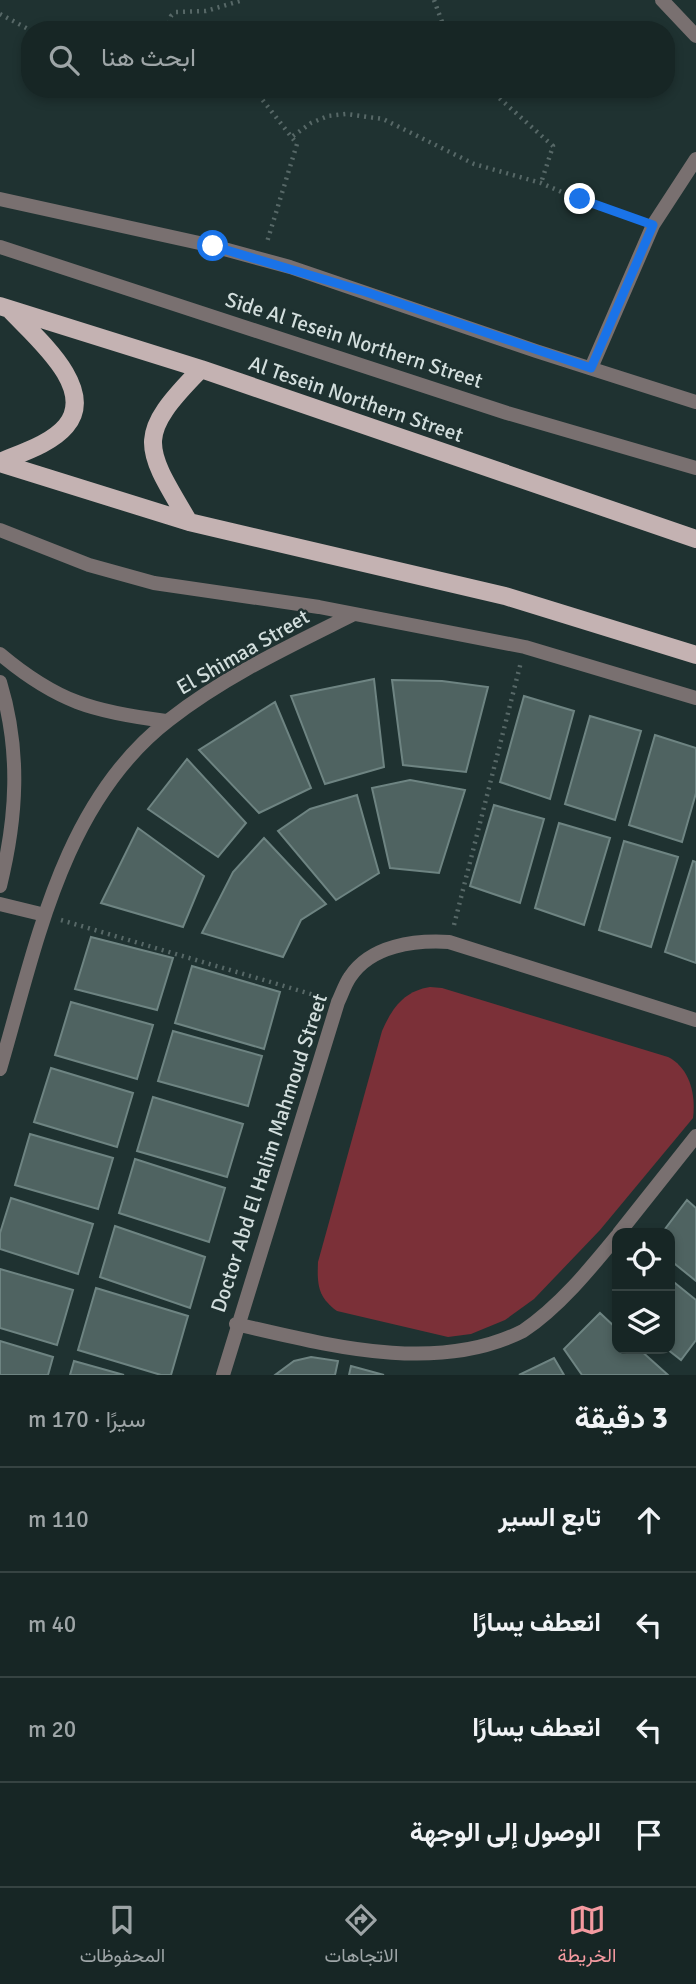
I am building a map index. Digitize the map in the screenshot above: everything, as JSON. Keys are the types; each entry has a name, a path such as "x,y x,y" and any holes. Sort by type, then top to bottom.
{"main road":[{"name":"Al Tesein Northern Street","path":"4,307 201,369 696,539"},
{"path":"0,463 51,439 67,425 75,407 73,388 62,367 4,307"},
{"path":"189,522 153,457 152,436 159,416 201,369"},
{"path":"0,463 189,522 505,596 696,655"}],"street":[{"path":"662,0 696,36"},
{"path":"591,368 653,225 696,159"},
{"path":"0,199 261,259 696,402"},
{"name":"Side Al Tesein Northern Street","path":"0,247 507,413 696,468"},
{"path":"0,530 89,565 154,583 354,614 525,647 696,698"},
{"name":"El Shimaa Street","path":"0,1069 45,915 68,856 107,783 166,721 209,690 354,614"},
{"path":"0,654 41,687 74,702 103,712 166,721"},
{"path":"0,682 14,746 16,794 11,841 0,886"},
{"path":"0,904 45,915"},
{"name":"Doctor Abd El Halim Mahmoud Street","path":"223,1375 236,1324 338,1002 350,976 390,948 420,940 449,942 696,1020"},
{"path":"623,1228 696,1136"},
{"path":"236,1324 383,1357 426,1361 457,1357 491,1347 523,1331 560,1300 612,1241"}],"path":[{"path":"170,21 176,12 206,11 243,0"},
{"path":"434,0 442,21"},
{"path":"0,14 21,25"},
{"path":"261,98 297,144 295,158 261,259"},
{"path":"499,98 553,146 541,183"},
{"path":"293,136 311,123 328,117 365,115 406,129 474,163 541,183 596,207 653,225"},
{"path":"449,942 525,647"},
{"path":"45,915 338,1002"}],"shaded area":[{"path":"430,987 442,988 668,1057 682,1068 690,1083 693,1100 693,1118 600,1230 534,1299 505,1320 471,1334 448,1337 337,1311 322,1295 318,1277 318,1262 382,1031 400,1002 413,992"}],"building":[{"path":"374,679 384,767 325,784 291,696"},
{"path":"392,680 442,681 488,687 466,772 403,765"},
{"path":"524,696 574,711 550,799 500,782"},
{"path":"275,702 311,788 259,813 199,750"},
{"path":"590,716 641,731 615,820 565,804"},
{"path":"655,735 696,748 696,793 682,842 629,825"},
{"path":"187,759 246,823 218,857 148,809"},
{"path":"410,780 465,790 439,873 390,868 372,788"},
{"path":"357,795 379,873 336,900 278,831 310,809"},
{"path":"494,805 544,819 520,903 470,886"},
{"path":"559,823 610,838 584,925 535,908"},
{"path":"138,828 204,876 183,927 101,903"},
{"path":"264,838 326,904 301,920 283,957 202,933 233,872"},
{"path":"624,841 678,857 651,947 599,930"},
{"path":"693,861 696,862 696,963 665,952"},
{"path":"91,937 173,958 157,1010 75,989"},
{"path":"192,966 280,992 264,1049 175,1023"},
{"path":"71,1002 153,1025 137,1079 55,1055"},
{"path":"173,1031 262,1056 248,1106 158,1081"},
{"path":"51,1068 133,1093 117,1147 34,1122"},
{"path":"153,1097 243,1124 227,1177 137,1151"},
{"path":"30,1134 113,1158 98,1209 15,1185"},
{"path":"135,1159 225,1188 209,1242 119,1213"},
{"path":"11,1198 93,1224 78,1274 0,1249 0,1233"},
{"path":"687,1200 696,1208 696,1281 675,1264 675,1228 666,1228"},
{"path":"115,1226 205,1257 190,1308 100,1277"},
{"path":"0,1269 73,1290 57,1345 0,1328"},
{"path":"675,1283 696,1300 696,1340 681,1360 673,1354"},
{"path":"96,1288 188,1316 171,1375 161,1375 78,1350"},
{"path":"600,1313 612,1324 612,1354 645,1354 668,1375 582,1375 564,1349"},
{"path":"0,1341 53,1357 48,1375 0,1375"},
{"path":"311,1357 338,1361 335,1375 275,1375 294,1361"},
{"path":"554,1358 564,1375 519,1375"},
{"path":"74,1361 124,1375 70,1375"},
{"path":"351,1366 384,1375 349,1375"}],"route":[{"path":"213,246 290,267 591,368 653,225 596,207 580,199"}]}
